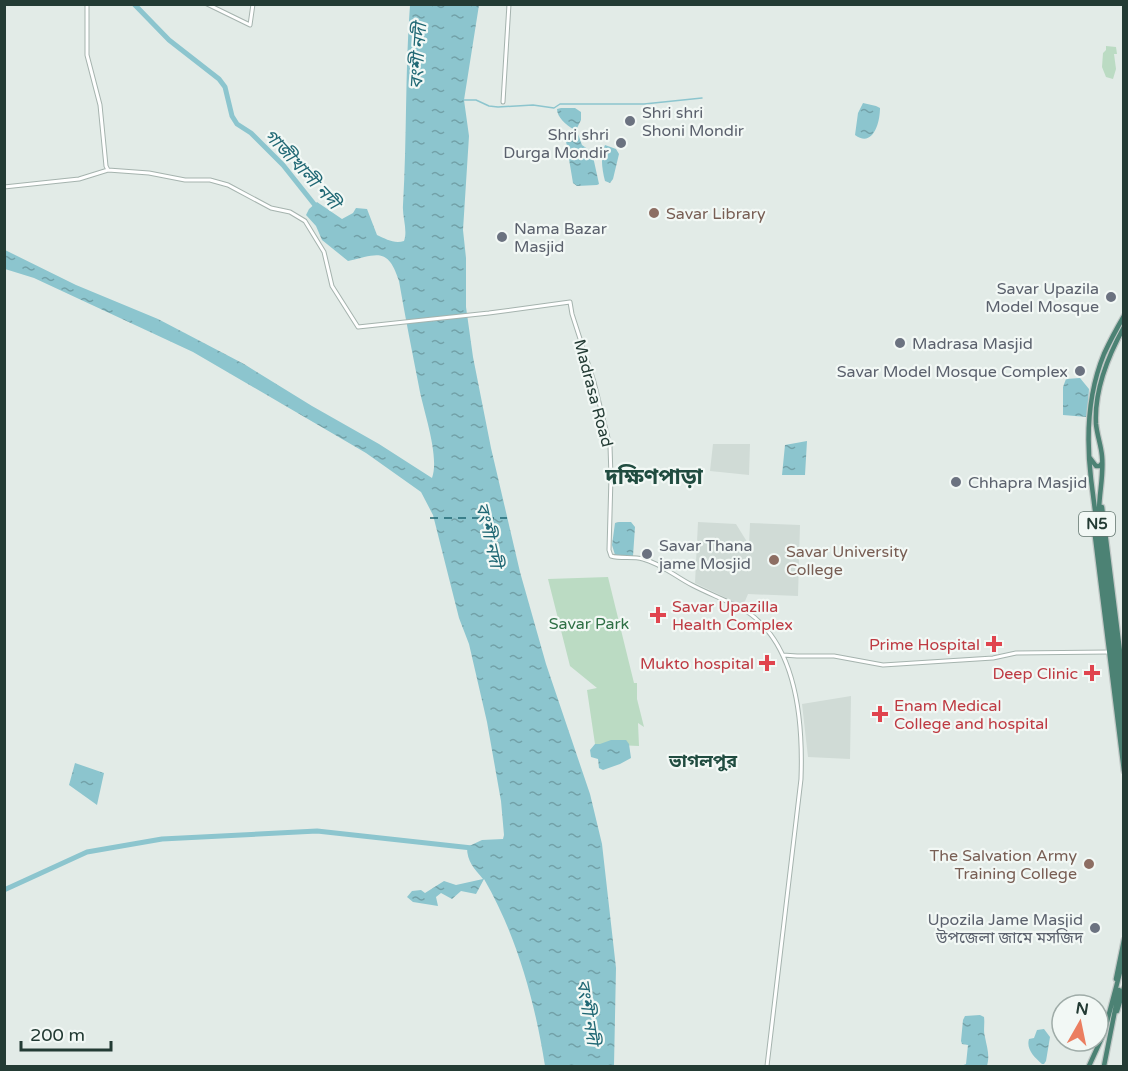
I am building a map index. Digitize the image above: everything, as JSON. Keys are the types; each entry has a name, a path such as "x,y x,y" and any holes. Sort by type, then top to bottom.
{"highway":[{"name":"N5","path":"1124,316 1104,354 1092,392 1088,439 1091,480 1124,738"},
{"name":"N5","path":"1124,327 1105,369 1097,400 1096,422 1103,482 1099,512 1124,712"},
{"path":"1089,456 1094,465 1098,467 1102,460"},
{"path":"1103,482 1097,476 1093,476 1090,490 1124,771"},
{"path":"1101,495 1124,684"},
{"path":"1110,1006 1124,940"},
{"path":"1110,1009 1124,957"},
{"path":"1110,1030 1124,973"},
{"path":"1110,1030 1124,988"}],"street":[{"path":"4,187 79,179 108,170 100,105 87,55 87,4"},
{"path":"207,4 250,25 253,4"},
{"path":"503,102 509,4"},
{"name":"Madrasa Road","path":"108,170 218,182 242,191 271,208 297,215 305,221 322,247 332,285 356,327 489,314 570,302 594,382 610,447 609,541 611,556 646,560 747,612 763,627 783,654"},
{"path":"767,1066 801,779 798,705 783,654 797,657 834,656 886,664 993,658 1016,653 1109,651"}],"shaded area":[{"path":"713,444 750,444 749,475 710,471"},
{"path":"698,522 736,524 749,545 750,523 800,525 798,596 748,594 743,606 695,583"},
{"path":"851,696 850,759 808,757 802,704"}],"green space":[{"path":"1106,46 1116,47 1117,54 1114,54 1116,69 1113,79 1106,77 1102,67"},
{"name":"Savar Park","path":"608,577 634,683 637,683 637,699 644,727 638,723 639,746 595,744 587,690 597,688 570,666 548,579"}],"water":[{"name":"বংশী নদী","path":"410,5 479,5 464,100 469,136 463,230 466,258 466,307 473,357 491,448 520,572 546,664 590,794 602,844 616,968 614,1066 545,1066 536,1018 523,970 506,923 484,879 476,894 461,891 452,899 441,893 436,897 438,906 413,902 407,897 412,891 421,890 425,893 444,881 456,885 483,879 470,861 467,847 482,840 503,839 504,835 501,801 487,722 469,644 459,618 433,515 421,492 366,453 193,352 34,278 5,269 5,250 76,285 158,319 244,364 432,478 434,458 430,433 395,270 386,258 381,256 367,256 348,261 322,240 316,226 306,215 317,202 342,219 353,213 356,208 367,209 377,235 393,241 404,241 403,205"},
{"path":"863,103 880,108 877,127 867,138 855,135 858,113"},
{"path":"575,108 581,112 581,120 577,128 573,129 562,120 557,109"},
{"path":"574,132 578,134 582,145 592,152 599,184 597,185 577,186 573,183 566,141 567,136"},
{"path":"605,145 616,149 619,154 610,183 605,181 602,167"},
{"path":"1080,378 1089,389 1087,417 1063,415 1063,387 1066,379"},
{"path":"807,441 805,475 782,475 785,445"},
{"path":"631,522 635,527 633,556 615,555 612,545 615,523"},
{"path":"611,740 626,740 629,744 631,758 603,770 599,768 598,759 591,757 590,750 595,744"},
{"path":"75,763 104,773 97,805 69,785"},
{"path":"965,1016 984,1017 987,1066 961,1066 966,1064 968,1045 962,1044 961,1041 963,1020"},
{"path":"1044,1029 1050,1037 1044,1064 1031,1053 1028,1043 1029,1039 1034,1038 1037,1030"}],"waterway":[{"name":"গাজীখালী নদী","path":"134,4 169,40 219,79 225,87 232,116 237,124 251,133 283,165 318,209"},
{"path":"464,100 476,100 498,107 533,105 554,108 560,104 644,104 702,98"},
{"path":"4,890 87,852 162,839 317,831 472,848"}],"ferry route":[{"path":"430,518 507,518"}],"place":[{"name":"Shri shri Shoni Mondir","path":"630,121"},
{"name":"Shri shri Durga Mondir","path":"621,143"},
{"name":"Savar Library","path":"654,213"},
{"name":"Nama Bazar Masjid","path":"502,237"},
{"name":"Savar Upazila Model Mosque","path":"1111,297"},
{"name":"Madrasa Masjid","path":"900,343"},
{"name":"Savar Model Mosque Complex","path":"1080,371"},
{"name":"Chhapra Masjid","path":"956,482"},
{"name":"Savar Thana jame Mosjid","path":"647,554"},
{"name":"Savar University College","path":"774,560"},
{"name":"Savar Upazilla Health Complex","path":"658,615"},
{"name":"Prime Hospital","path":"994,644"},
{"name":"Mukto hospital","path":"767,663"},
{"name":"Deep Clinic","path":"1092,673"},
{"name":"Enam Medical College and hospital","path":"880,714"},
{"name":"The Salvation Army Training College","path":"1089,864"},
{"name":"Upozila Jame Masjid উপজেলা জামে মসজিদ","path":"1095,928"}],"district":[{"name":"দক্ষিণপাড়া","path":"654,476"},
{"name":"ভাগলপুর","path":"703,761"}]}
